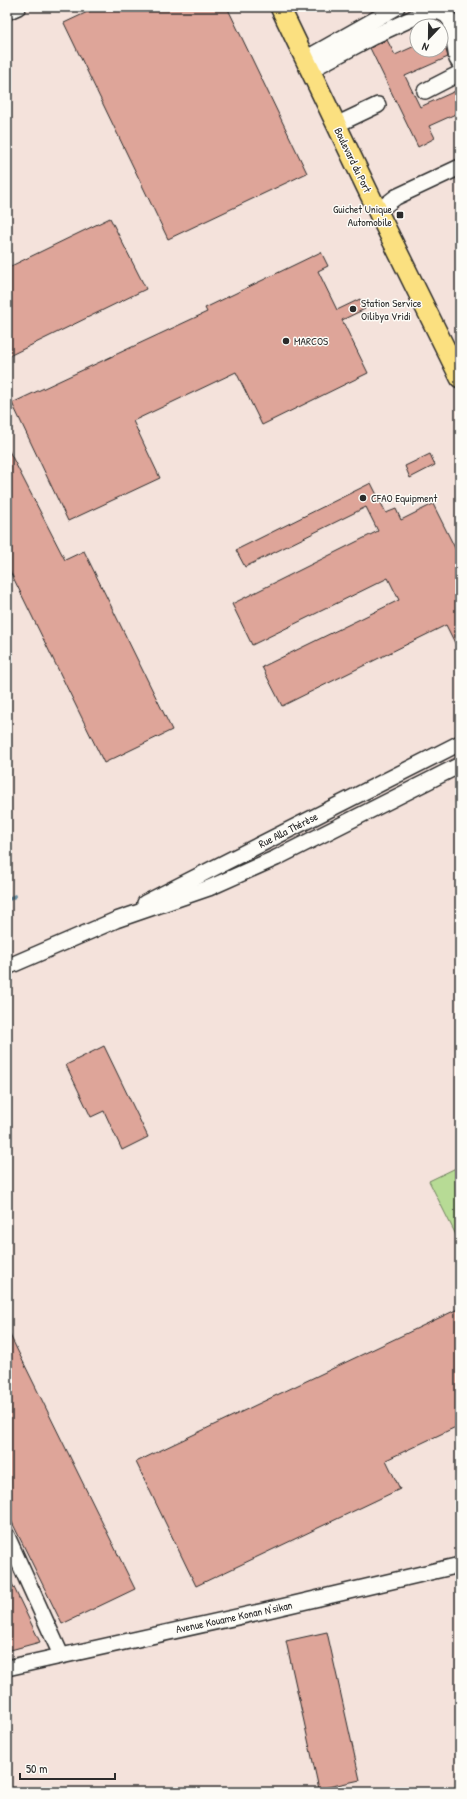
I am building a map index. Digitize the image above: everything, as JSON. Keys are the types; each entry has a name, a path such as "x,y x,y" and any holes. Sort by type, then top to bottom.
{"main road":[{"name":"Boulevard du Port","path":"280,7 460,378"}],"street":[{"path":"7,12 18,7"},
{"path":"307,64 397,7"},
{"path":"307,64 424,13 437,11 446,15 451,21 457,59 460,64"},
{"path":"425,91 460,73"},
{"path":"336,125 378,104"},
{"path":"374,203 396,197 460,167"},
{"name":"Rue Alla Thérèse","path":"116,920 166,892 460,743"},
{"name":"Rue Alla Thérèse","path":"7,967 116,920 171,902 222,882 276,858 460,765"},
{"path":"7,1536 61,1655"},
{"name":"Avenue Kouame Konan N'sikan","path":"7,1668 264,1611 460,1565"}],"shaded area":[{"path":"7,7 460,7 460,1792 7,1792"}],"green space":[{"path":"460,1166 460,1243 429,1181"}],"building":[{"path":"98,7 227,7 307,173 168,239 64,23"},
{"path":"387,40 395,55 409,49 409,58 446,58 405,76 420,107 460,89 460,112 429,126 435,138 418,147 370,48"},
{"path":"110,218 146,289 7,357 7,268"},
{"path":"321,252 328,266 318,271 337,310 360,299 365,309 342,320 368,373 262,425 236,372 133,421 160,478 68,521 12,403 207,312 205,308"},
{"path":"7,447 65,560 84,551 172,730 104,763 7,565"},
{"path":"430,454 435,465 410,478 405,466"},
{"path":"371,483 386,513 396,509 401,520 433,504 460,558 460,653 446,625 282,706 262,667 399,600 388,578 252,645 232,604 378,531 366,507 245,567 236,550"},
{"path":"104,1046 148,1137 122,1150 104,1111 91,1117 66,1065"},
{"path":"460,1308 460,1425 386,1460 400,1489 196,1586 136,1462"},
{"path":"7,1329 135,1589 62,1624 7,1512"},
{"path":"7,1573 40,1642 7,1651"},
{"path":"327,1632 360,1780 319,1789 286,1641"}],"waterway":[{"path":"7,900 15,896"}],"place":[{"name":"Guichet Unique Automobile","path":"400,215"},
{"name":"Station Service Oilibya Vridi","path":"353,309"},
{"name":"MARCOS","path":"286,341"},
{"name":"CFAO Equipment","path":"363,498"}]}
